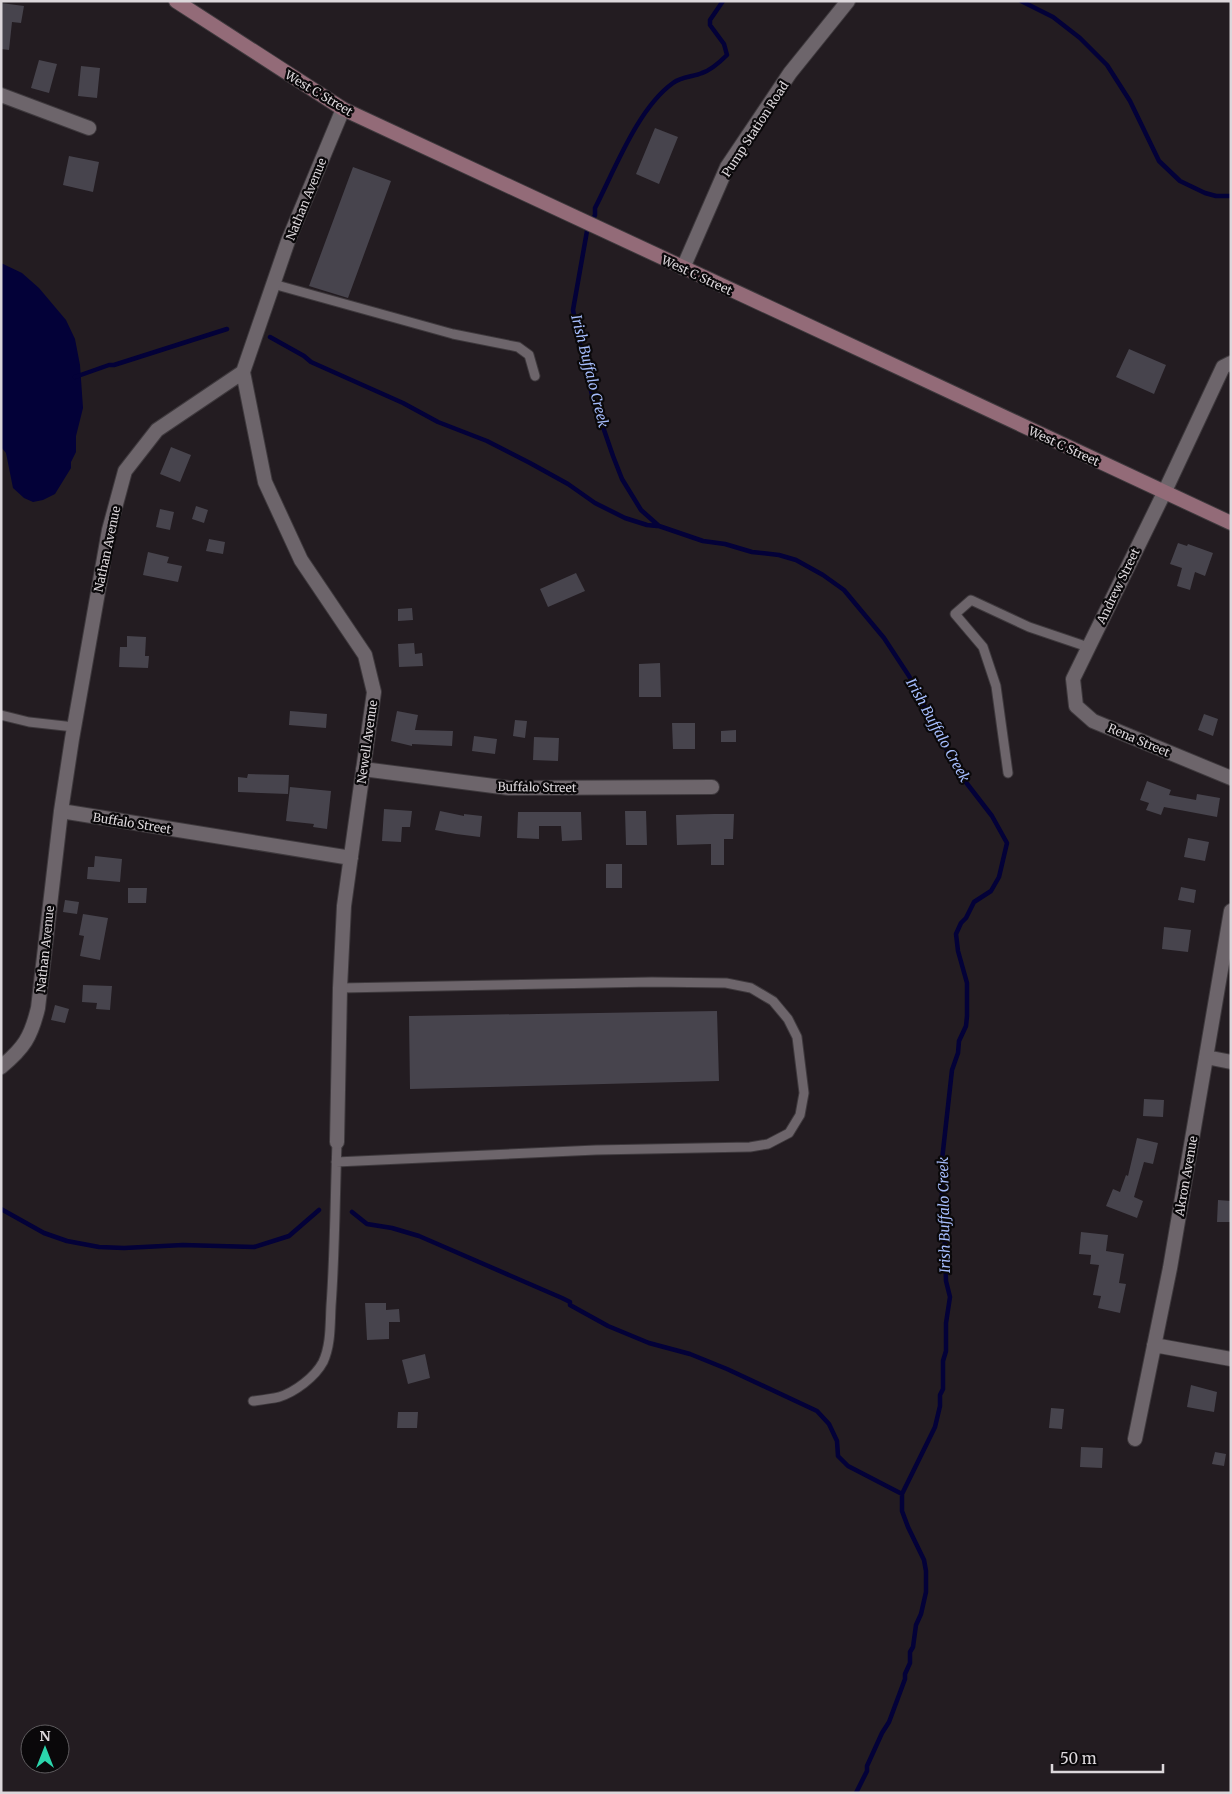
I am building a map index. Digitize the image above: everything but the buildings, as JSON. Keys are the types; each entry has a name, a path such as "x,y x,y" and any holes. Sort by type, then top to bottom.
{"main road":[{"name":"West C Street","path":"176,1 343,109 550,207 906,370 1231,524"}],"street":[{"name":"Pump Station Road","path":"683,268 727,168 790,73 848,1"},
{"path":"1,95 89,128"},
{"name":"Nathan Avenue","path":"1,1067 16,1054 33,1030 38,1008 61,811 74,727 109,530 125,471 157,430 243,372 288,241 343,109"},
{"name":"Andrew Street","path":"1073,679 1223,367 1231,363"},
{"name":"Newell Avenue","path":"243,372 265,482 302,560 365,655 374,692 344,906 336,1142"},
{"name":"Rena Street","path":"1073,679 1076,706 1094,721 1231,778"},
{"name":"Buffalo Street","path":"363,769 509,788 712,787"},
{"name":"Buffalo Street","path":"61,811 351,858"},
{"name":"Akron Avenue","path":"1135,1439 1170,1268 1231,911"},
{"path":"1206,1057 1231,1062"},
{"path":"1154,1345 1231,1359"}],"lane":[{"path":"273,284 453,334 518,347 528,355 535,376"},
{"path":"1008,773 996,686 983,648 955,614 971,600 1029,626 1088,648"},
{"path":"1,715 28,722 74,727"},
{"path":"336,1162 596,1150 750,1147 768,1144 789,1133 800,1115 804,1093 797,1037 788,1019 773,1001 751,988 726,982 340,988"},
{"path":"252,1401 280,1397 296,1389 316,1372 323,1362 329,1341 333,1283 336,1142"}],"shaded area":[{"path":"1,263 22,273 39,288 66,320 75,339 80,365 83,408 76,436 76,452 71,462 71,468 55,494 43,500 33,502 24,498 13,488 6,453 1,447"}],"waterway":[{"name":"Irish Buffalo Creek","path":"723,1 710,20 710,25 724,44 727,55 705,72 680,79 660,94 628,140 595,208 595,215 587,231 573,310 592,395 622,479 641,510 659,526 703,541 796,560 823,575 844,590 884,638 909,676 958,772 992,816 1007,843 999,877 991,891 974,902 956,934 958,951 967,983 967,1016 966,1026 959,1041 958,1053 952,1070 942,1160 946,1281 950,1297 946,1323 946,1351 943,1361 943,1389 940,1395 940,1406 935,1427 902,1494 902,1511 924,1560 926,1592 921,1614 916,1625 913,1647 910,1652 910,1663 905,1679 889,1722 882,1733 856,1793"},
{"path":"1021,1 1053,17 1080,38 1107,65 1130,101 1159,161 1180,181 1205,193 1216,196 1231,196"},
{"path":"75,377 227,329"},
{"path":"270,337 311,362 403,403 438,422 487,441 568,484 595,503 625,518 657,526"},
{"path":"1,1209 44,1233 67,1241 99,1247 124,1248 183,1245 254,1247 289,1236 319,1210"},
{"path":"352,1212 367,1224 392,1228 419,1236 562,1298 570,1302 570,1305 608,1326 649,1343 690,1354 727,1369 817,1411 829,1424 837,1441 838,1456 848,1466 902,1494"}]}
